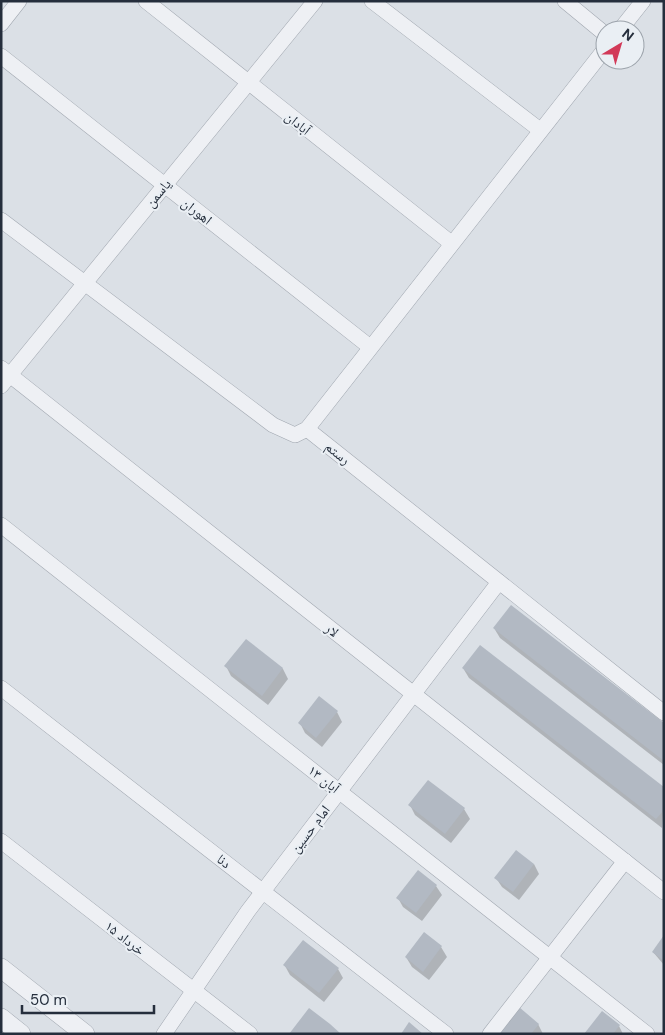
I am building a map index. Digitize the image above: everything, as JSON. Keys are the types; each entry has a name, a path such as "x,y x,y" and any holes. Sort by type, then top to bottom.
{"street":[{"path":"1,24 19,1"},
{"name":"آبادان","path":"146,1 451,243"},
{"name":"یاسمن","path":"4,376 85,283 315,1"},
{"path":"372,1 540,130"},
{"path":"565,1 595,26"},
{"path":"628,20 643,1"},
{"name":"اهوران","path":"1,56 370,347"},
{"path":"1,220 273,425 295,435 307,429 595,61"},
{"name":"لار","path":"4,376 414,694 664,892"},
{"name":"رستم","path":"307,429 664,713"},
{"name":"۱۳ آبان","path":"1,525 647,1034"},
{"name":"امام حسین","path":"164,1034 263,892 499,582"},
{"name":"دنا","path":"1,688 446,1034"},
{"name":"۱۵ خرداد","path":"1,841 250,1034"},
{"path":"490,1034 625,861"},
{"path":"1,968 85,1034"},
{"path":"1,1018 21,1034"}],"building":[{"path":"511,605 664,723 664,761 493,628"},
{"path":"246,639 283,668 262,696 224,666"},
{"path":"480,645 664,787 664,810 656,819 462,668"},
{"path":"319,696 338,711 316,738 298,723"},
{"path":"428,780 465,808 445,834 408,805"},
{"path":"516,850 534,864 513,892 494,878"},
{"path":"418,870 437,885 416,913 396,898"},
{"path":"424,932 442,946 423,972 405,957"},
{"path":"664,935 664,961 652,952"},
{"path":"303,940 339,968 319,993 283,965"},
{"path":"519,1007 539,1024 531,1034 498,1034"},
{"path":"309,1008 330,1024 341,1034 289,1034"},
{"path":"602,1011 620,1025 613,1034 584,1034"},
{"path":"409,1022 423,1034 401,1034"}]}
